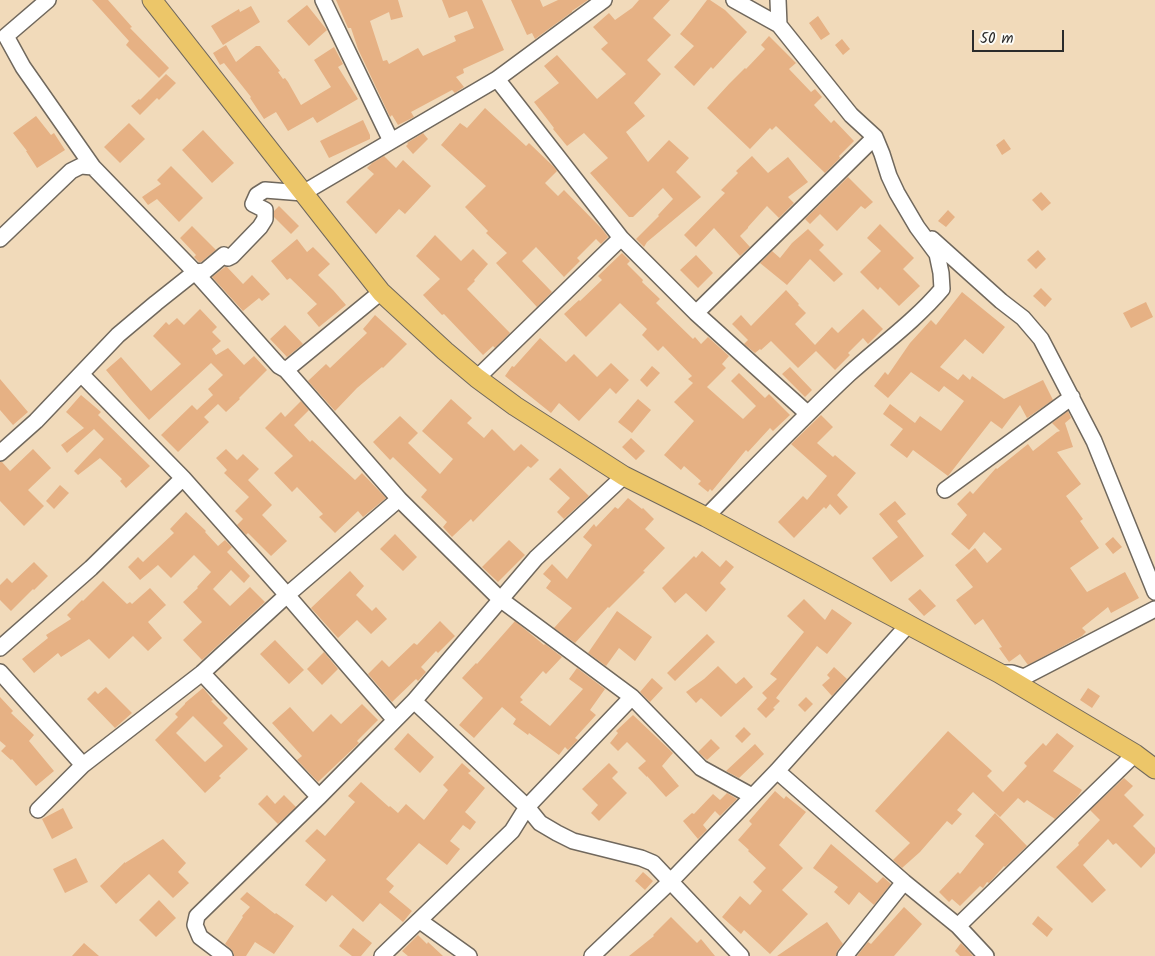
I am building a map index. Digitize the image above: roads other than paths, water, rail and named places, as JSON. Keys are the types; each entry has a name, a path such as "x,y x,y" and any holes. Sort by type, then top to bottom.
{"main road":[{"path":"152,0 381,292 477,378 515,406 624,476 706,517 999,673 1135,754 1155,769"}],"street":[{"path":"48,0 6,36 24,67 93,167 194,272 279,366 286,370 399,499 500,599 632,697 702,768 752,796"},
{"path":"323,0 391,141"},
{"path":"0,453 36,421 118,335 194,272 205,271 224,255 228,258 232,256 266,219 265,210 253,204 257,195 265,190 303,193 497,79 604,0"},
{"path":"706,517 807,413 870,354 928,306 942,289 937,254 897,194 875,137 851,115 779,25 734,0"},
{"path":"778,0 779,25"},
{"path":"497,79 621,238 696,312 807,413"},
{"path":"696,312 875,137"},
{"path":"0,239 71,171 81,166 93,167"},
{"path":"918,227 1001,302 1024,318 1041,339 1094,441 1155,592"},
{"path":"477,378 621,238"},
{"path":"286,370 381,292"},
{"path":"82,374 183,478 395,720"},
{"path":"944,490 1072,398"},
{"path":"224,956 200,937 195,925 197,916 320,797 414,701 541,552 624,476"},
{"path":"0,648 91,568 183,478"},
{"path":"38,810 83,765 202,672 287,595 399,499"},
{"path":"999,673 1012,673 1024,677 1155,610"},
{"path":"592,956 671,881 777,771 908,624"},
{"path":"0,672 83,765"},
{"path":"202,672 320,797"},
{"path":"382,956 512,832 527,807 632,697"},
{"path":"414,701 527,807 540,823 573,841 641,858 653,863 741,956"},
{"path":"958,926 1135,754"},
{"path":"777,771 904,882 958,926 986,956"},
{"path":"845,956 904,882"},
{"path":"420,921 470,956"}]}
